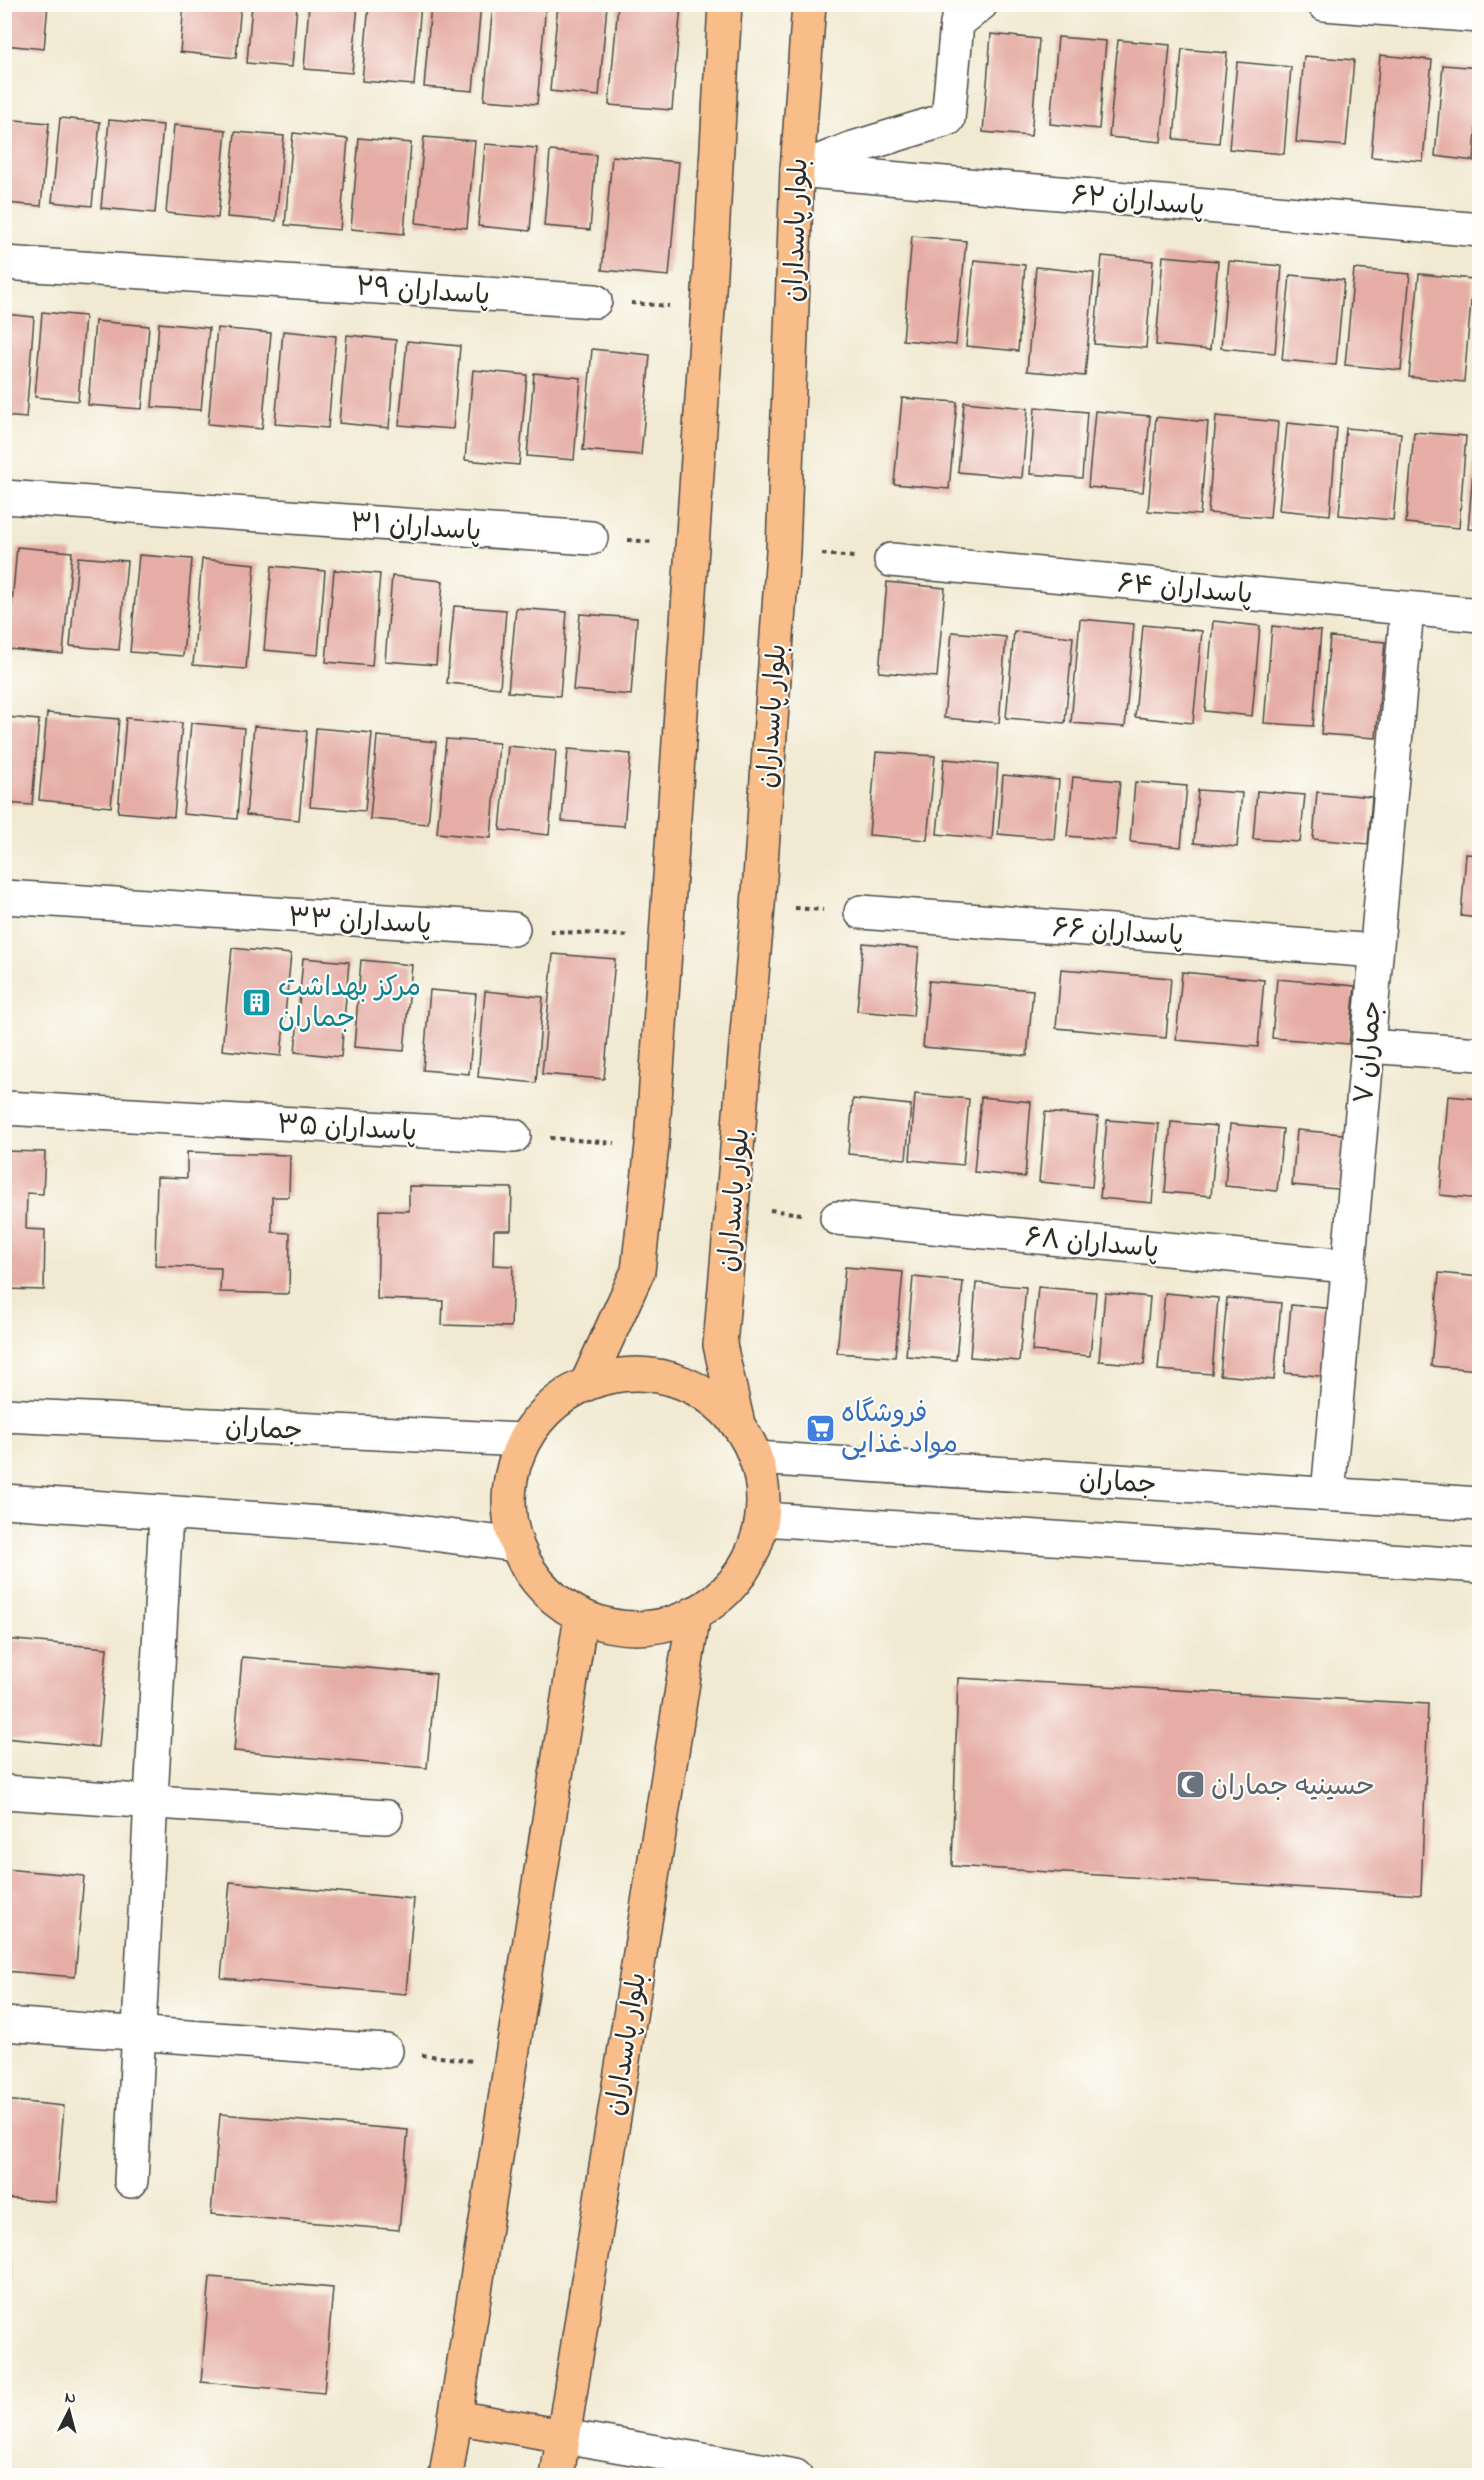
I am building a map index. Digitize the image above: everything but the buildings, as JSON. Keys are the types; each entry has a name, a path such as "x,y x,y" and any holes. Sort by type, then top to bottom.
{"main road":[{"name":"بلوار پاسداران","path":"738,1424 720,1345 758,906 783,551 797,170 808,4"},
{"path":"587,1383 638,1271 652,1145 708,309 724,6"},
{"path":"629,1373 671,1378 710,1397 738,1424 756,1458 763,1488 763,1519 753,1552 735,1582 709,1606 677,1622 645,1628 612,1626 581,1616 553,1598 531,1574 516,1545 508,1510 510,1474 523,1440 540,1416 562,1397 587,1383 629,1373"},
{"name":"بلوار پاسداران","path":"557,2475 694,1613"},
{"path":"446,2475 581,1616"},
{"path":"456,2417 563,2436"}],"street":[{"path":"797,170 850,149 948,119 957,23 981,4"},
{"path":"1324,4 1479,16"},
{"name":"پاسداران ۶۲","path":"797,170 1479,230"},
{"name":"پاسداران ۲۹","path":"4,263 595,301"},
{"name":"پاسداران ۳۱","path":"4,497 591,538"},
{"name":"پاسداران ۶۴","path":"891,560 1479,615"},
{"name":"جماران ۷","path":"1328,1494 1407,609"},
{"name":"پاسداران ۳۳","path":"4,897 513,929"},
{"name":"پاسداران ۶۶","path":"861,912 1376,951"},
{"path":"1367,1046 1479,1054"},
{"name":"پاسداران ۳۵","path":"4,1108 513,1136"},
{"name":"پاسداران ۶۸","path":"837,1218 1347,1266"},
{"name":"جماران","path":"4,1415 523,1440"},
{"name":"جماران","path":"756,1458 1479,1504"},
{"path":"4,1501 379,1527 516,1545"},
{"path":"130,2181 166,1514"},
{"path":"763,1519 1479,1566"},
{"path":"4,1792 386,1817"},
{"path":"4,2024 386,2051"},
{"path":"563,2436 795,2475"}],"path":[{"path":"595,301 708,309"},
{"path":"591,538 693,544"},
{"path":"783,551 891,560"},
{"path":"758,906 861,912"},
{"path":"513,929 666,938"},
{"path":"513,1136 652,1145"},
{"path":"733,1206 837,1218"},
{"path":"386,2051 511,2064"}],"place":[{"name":"مرکز بهداشت جماران","path":"257,1002"},
{"name":"فروشگاه مواد غذایی","path":"820,1428"},
{"name":"حسینیه جماران","path":"1190,1785"}]}
